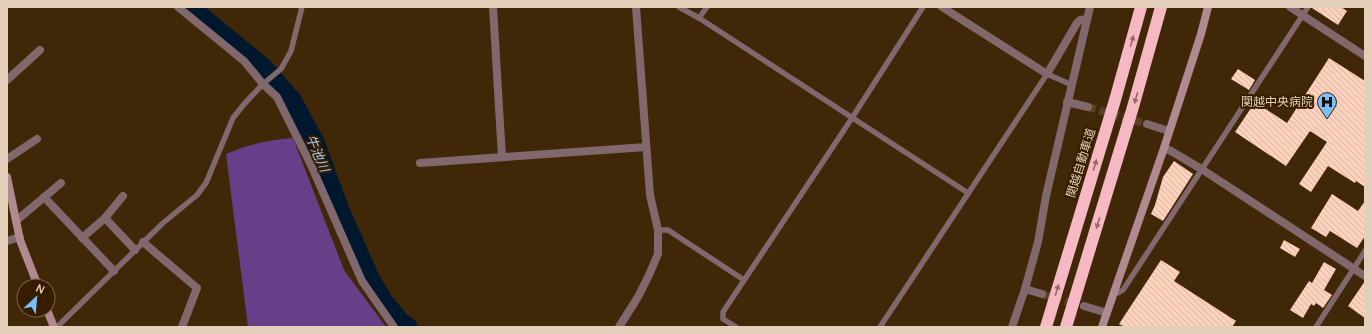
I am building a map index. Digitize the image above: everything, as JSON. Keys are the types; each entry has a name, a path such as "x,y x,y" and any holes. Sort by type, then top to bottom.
{"highway":[{"name":"関越自動車道","path":"1046,327 1141,7"},
{"path":"1066,327 1133,107 1161,7"}],"street":[{"path":"178,7 244,61 263,84 277,97 310,165 362,282 394,327"},
{"path":"493,7 502,157"},
{"path":"619,327 638,296 658,254 658,230 650,195 636,7"},
{"path":"942,7 1047,74 1077,23 1080,20 1087,18"},
{"path":"1012,327 1025,289 1038,242 1046,196 1090,7"},
{"path":"1102,327 1164,148 1201,34 1208,7"},
{"path":"1290,7 1365,56"},
{"path":"7,80 40,50"},
{"path":"1067,102 1088,107"},
{"path":"1147,124 1169,131"},
{"path":"7,159 37,139"},
{"path":"420,163 646,147"},
{"path":"1164,148 1171,150 1365,276"},
{"path":"7,177 20,237 35,278"},
{"path":"16,220 61,183"},
{"path":"82,238 105,218 124,196"},
{"path":"44,197 114,271"},
{"path":"105,218 135,250"},
{"path":"7,241 20,237"},
{"path":"143,242 197,288 182,327"},
{"path":"1025,289 1042,294"},
{"path":"1084,306 1107,313"}],"lane":[{"path":"55,327 163,223 198,194 206,183 233,118 245,102 281,69 291,51 302,7"},
{"path":"679,7 699,18 968,193"},
{"path":"699,18 707,7"},
{"path":"736,327 723,319 723,312 852,118 923,7"},
{"path":"1113,293 1118,293 1123,290 1308,7"},
{"path":"880,327 1047,74 1072,85"},
{"path":"658,230 668,230 744,280"},
{"path":"1316,327 1365,251"}],"shaded area":[{"path":"293,138 344,270 386,327 248,327 226,154 259,143"}],"building":[{"path":"1312,7 1341,7 1347,11 1338,25"},
{"path":"1329,58 1365,81 1365,187 1356,181 1355,183 1328,166 1311,192 1299,184 1327,142 1310,131 1286,166 1235,132 1255,102 1287,123"},
{"path":"1238,69 1255,80 1249,90 1231,79"},
{"path":"1174,161 1193,174 1163,221 1151,214 1163,177"},
{"path":"1332,194 1358,211 1365,201 1365,236 1357,248 1330,231 1326,237 1311,228"},
{"path":"1284,240 1300,249 1295,257 1280,248"},
{"path":"1161,260 1180,272 1174,281 1236,321 1232,327 1125,327 1119,324"},
{"path":"1324,262 1336,269 1324,290 1332,295 1323,308 1316,303 1314,306 1311,304 1303,318 1290,310 1309,281 1312,283"},
{"path":"1365,281 1365,318 1348,306"}],"waterway":[{"name":"牛池川","path":"190,7 263,67 292,100 315,142 340,210 370,278 384,302 401,322 408,327"}],"tunnel":[{"path":"1088,107 1147,124"},
{"path":"1042,294 1078,305"}],"place":[{"name":"関越中央病院","path":"1327,119"}]}
